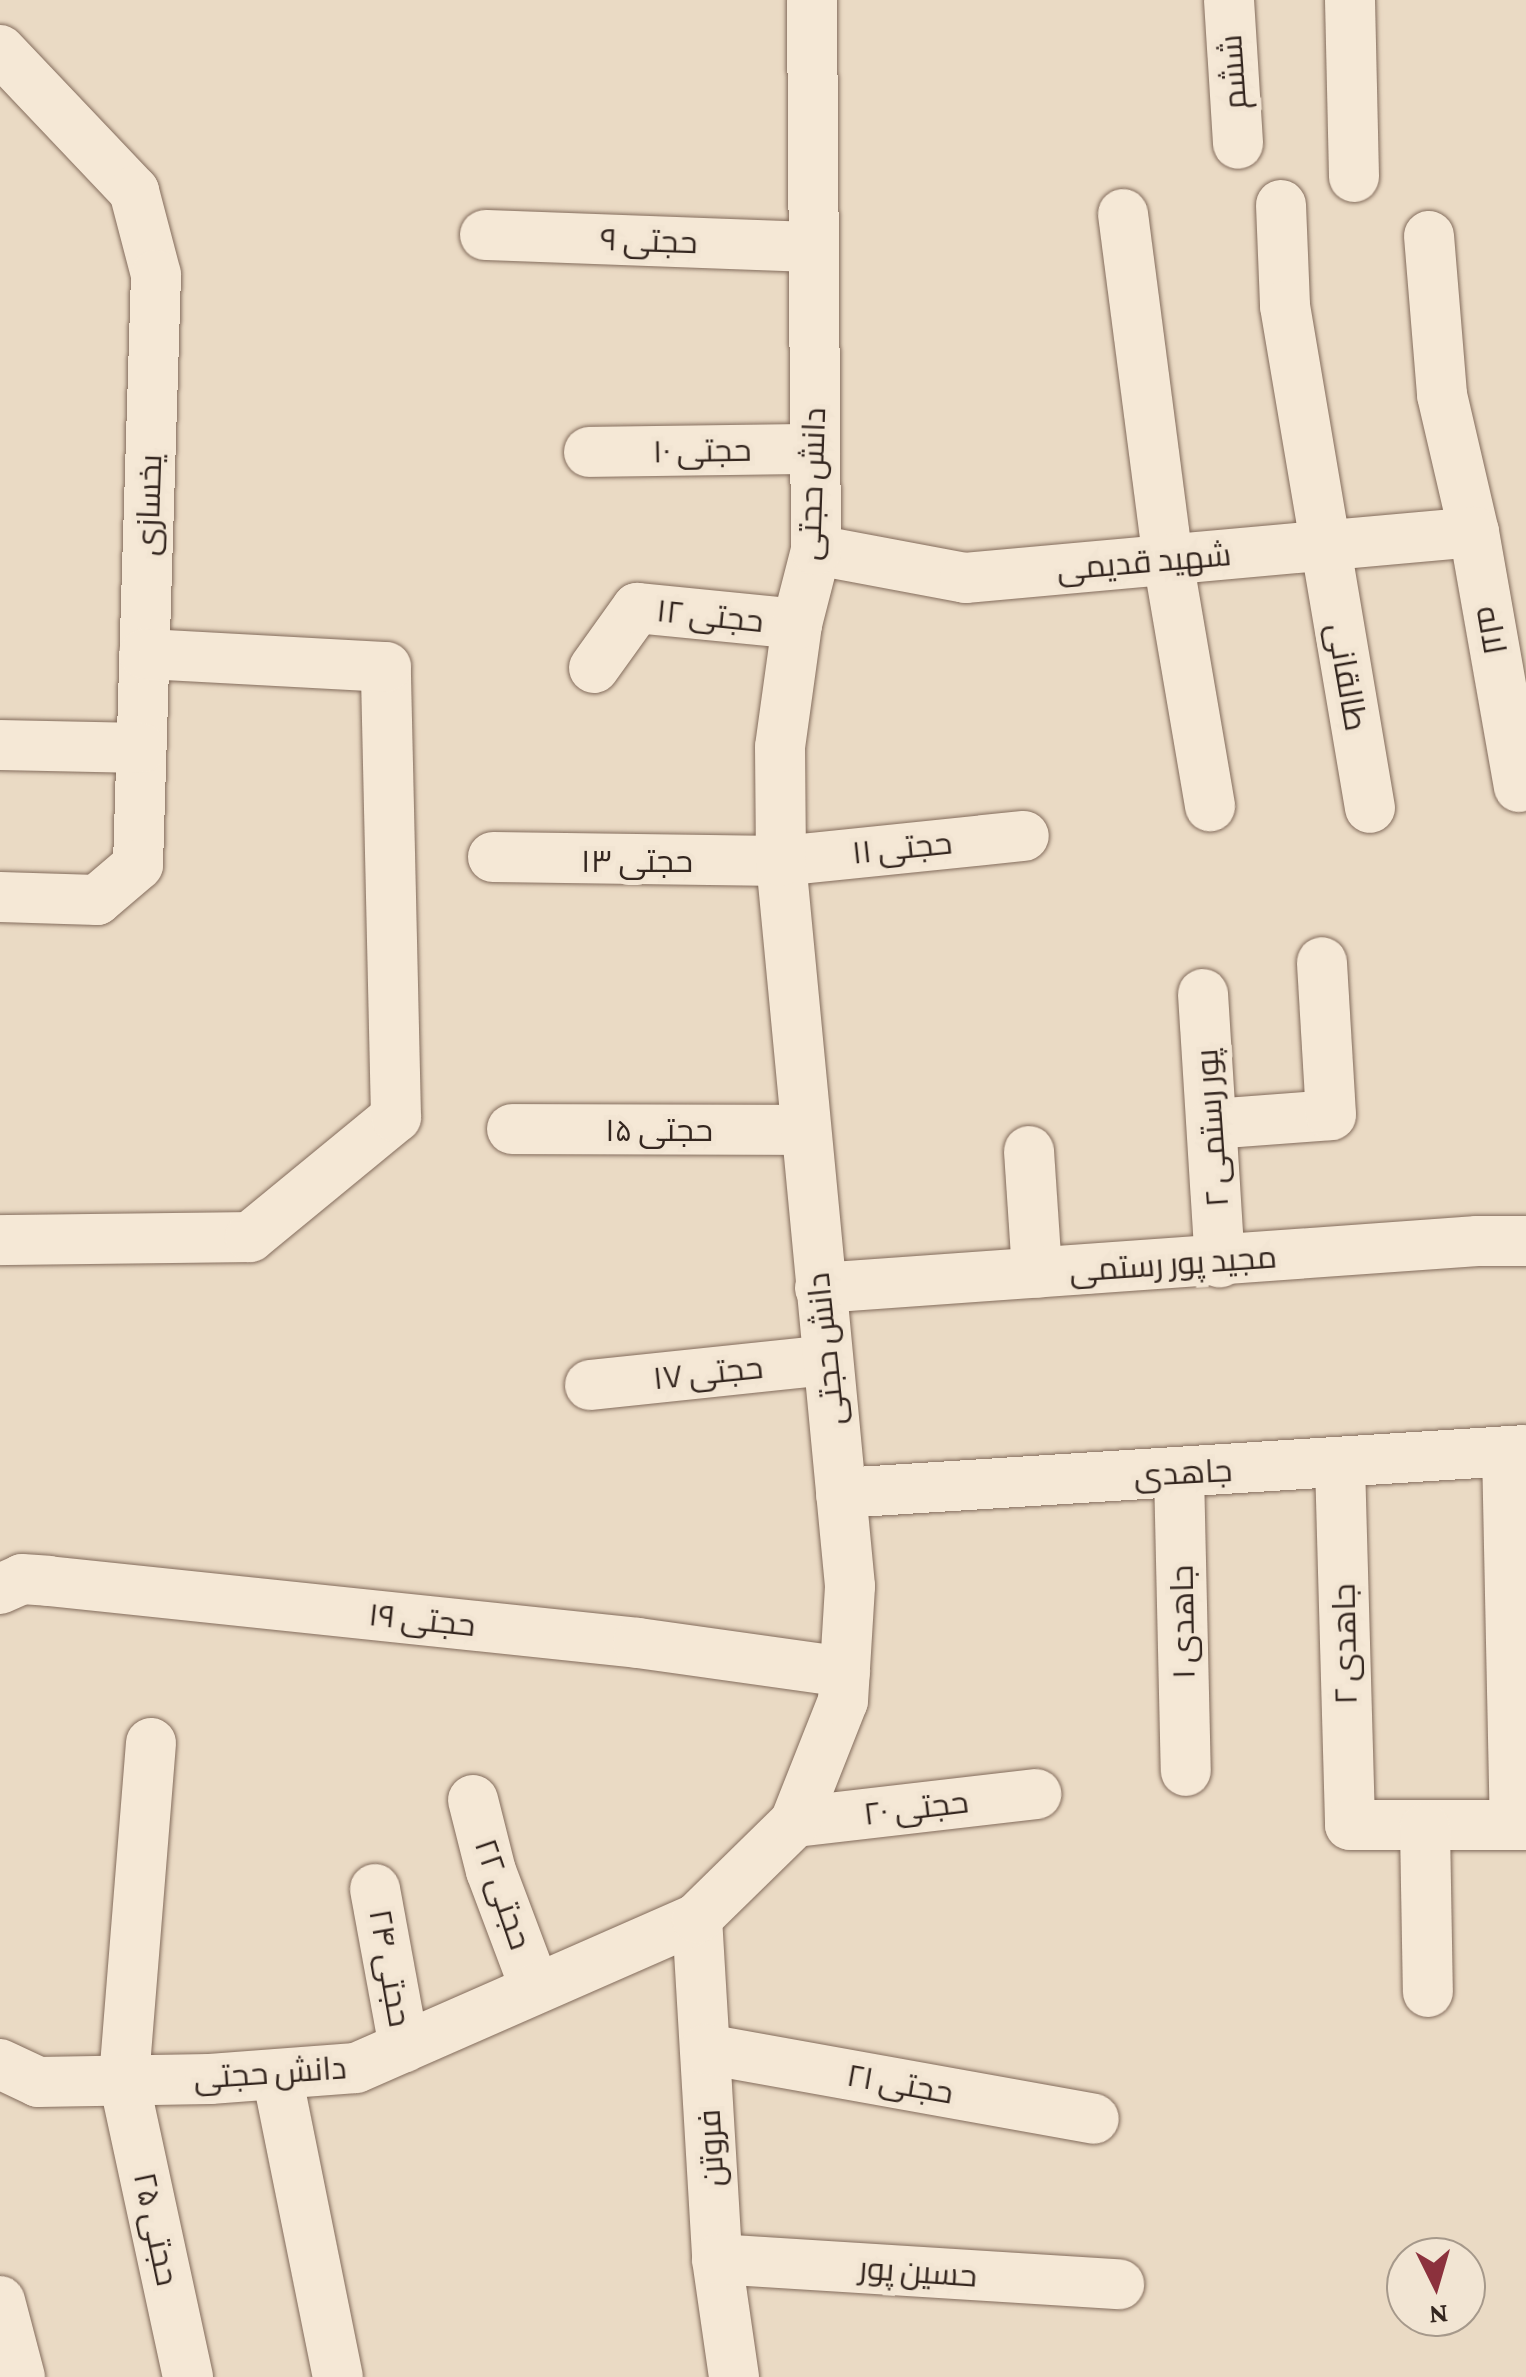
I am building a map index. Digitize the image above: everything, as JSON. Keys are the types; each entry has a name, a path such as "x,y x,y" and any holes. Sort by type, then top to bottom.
{"street":[{"name":"دانش حجتی","path":"0,2064 38,2082 277,2075 356,2068 404,2048 697,1918 795,1822 843,1701 850,1586 781,860 780,747 797,624 816,550 812,0"},
{"name":"ششم","path":"1229,0 1238,144"},
{"path":"1350,0 1354,177"},
{"name":"یخسازی","path":"0,50 134,191 156,275 138,865 97,900 0,897"},
{"name":"طالقانی","path":"1281,205 1286,306 1323,546 1370,808"},
{"path":"1123,214 1168,560 1210,806"},
{"name":"حجتی ۹","path":"485,235 814,246"},
{"name":"لاله","path":"1429,236 1442,395 1474,532 1518,787"},
{"name":"حجتی ۱۰","path":"589,452 815,450"},
{"name":"شهید قدیمی","path":"816,550 964,578 1474,532"},
{"name":"حجتی ۱۲","path":"594,668 638,608 797,624"},
{"path":"0,1240 250,1237 396,1117 386,667 144,654"},
{"path":"0,746 141,748"},
{"name":"حجتی ۱۱","path":"781,860 1024,836"},
{"name":"حجتی ۱۳","path":"493,857 781,860"},
{"path":"1212,1124 1331,1116 1322,962"},
{"name":"پور رستمی ۲","path":"1203,994 1220,1262"},
{"name":"حجتی ۱۵","path":"512,1129 805,1130"},
{"path":"1029,1151 1037,1273"},
{"name":"مجید پور رستمی","path":"820,1288 1220,1262 1477,1240 1526,1241"},
{"name":"حجتی ۱۷","path":"590,1385 827,1360"},
{"path":"1428,1992 1425,1828 1520,1824 1516,1450"},
{"name":"جاهدی","path":"841,1494 1516,1450"},
{"name":"جاهدی ۲","path":"1340,1464 1350,1825 1425,1828"},
{"name":"جاهدی ۱","path":"1179,1473 1186,1772"},
{"name":"حجتی ۱۹","path":"0,1590 22,1579 48,1581 638,1643 845,1672"},
{"name":"حجتی ۲۵","path":"150,1744 124,2081 188,2377"},
{"name":"حجتی ۲۰","path":"795,1822 1036,1794"},
{"name":"حجتی ۲۲","path":"473,1800 491,1871 535,1988"},
{"name":"حجتی ۲۴","path":"375,1890 404,2048"},
{"name":"فروتن","path":"697,1918 716,2259 734,2377"},
{"name":"حجتی ۲۱","path":"706,2049 1094,2118"},
{"path":"277,2075 338,2377"},
{"name":"حسین پور","path":"716,2259 1120,2284"},
{"path":"0,2301 20,2377"}]}
